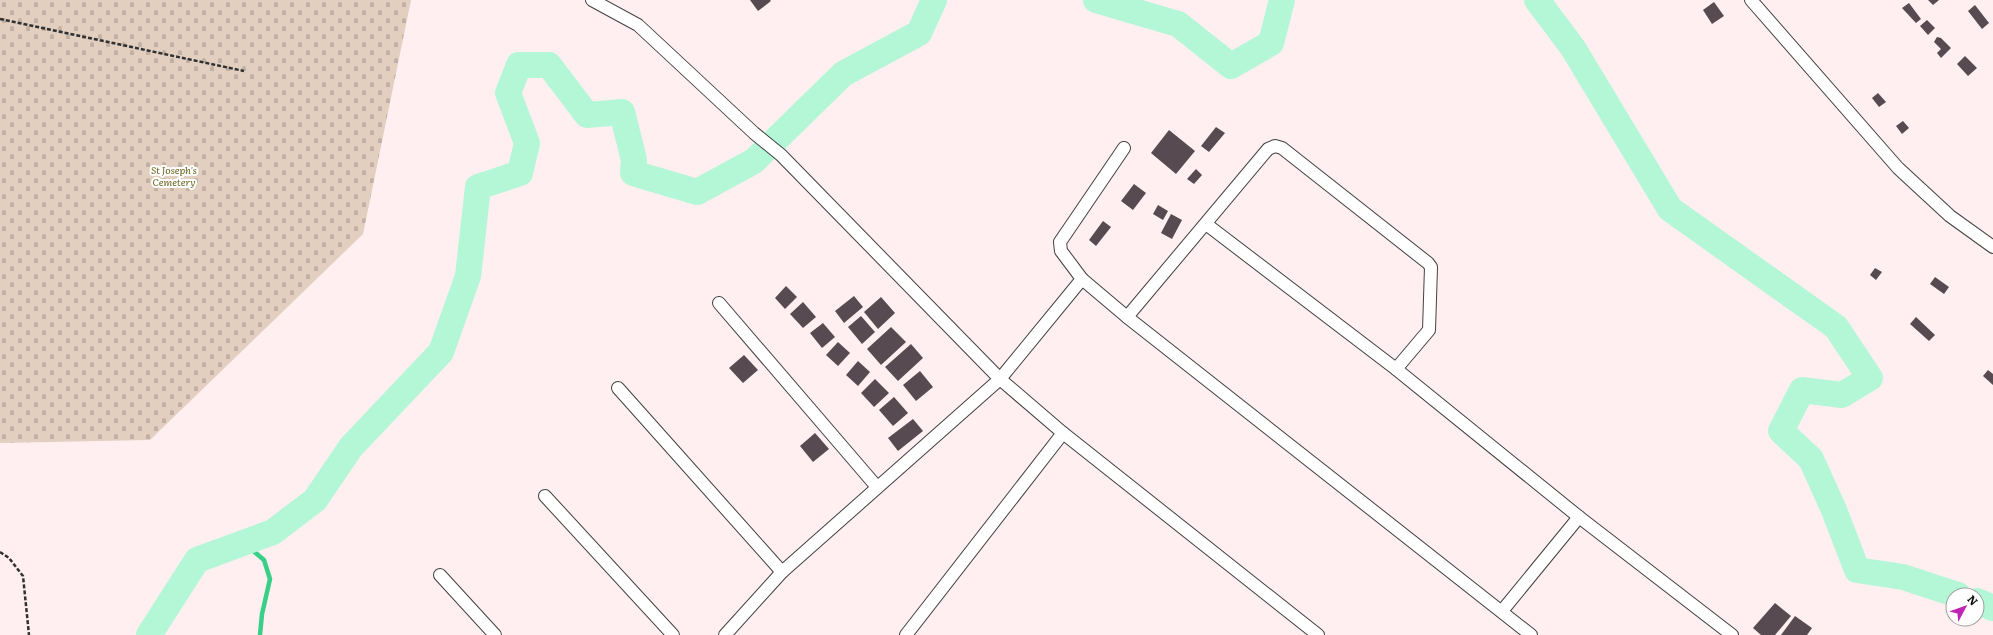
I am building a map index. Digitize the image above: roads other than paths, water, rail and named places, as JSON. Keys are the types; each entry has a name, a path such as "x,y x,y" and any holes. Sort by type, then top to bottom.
{"street":[{"path":"592,0 638,25 754,133 781,155 1000,379 1063,433 1318,635"},
{"path":"1751,0 1898,168 1950,216 1993,247"},
{"path":"1127,317 1268,149 1275,146 1282,148 1428,263 1431,267 1429,330 1396,370"},
{"path":"1124,148 1060,242 1061,251 1082,279 1127,317 1531,635"},
{"path":"1206,224 1396,370 1578,517 1732,635"},
{"path":"725,635 782,572 1000,379 1082,279"},
{"path":"719,303 877,487"},
{"path":"618,388 782,572"},
{"path":"906,635 1063,433"},
{"path":"545,496 673,635"},
{"path":"1502,611 1578,517"},
{"path":"440,575 494,635"}],"waterway":[{"path":"149,635 197,560 273,532 315,500 351,447 441,352 468,276 478,187 520,173 527,143 508,93 519,65 549,65 587,115 622,112 634,160 633,173 697,192 754,161 843,74 919,33 934,0"},
{"path":"1096,0 1178,24 1231,66 1271,43 1282,0"},
{"path":"1537,0 1573,48 1670,209 1836,327 1870,378 1842,395 1802,390 1781,431 1811,459 1834,510 1857,570 1903,577 1945,591"},
{"path":"244,543 264,560 270,579 262,614 260,635"},
{"path":"1985,604 1993,608"}],"park label":[{"name":"St Joseph's Cemetery","path":"174,174"}]}
